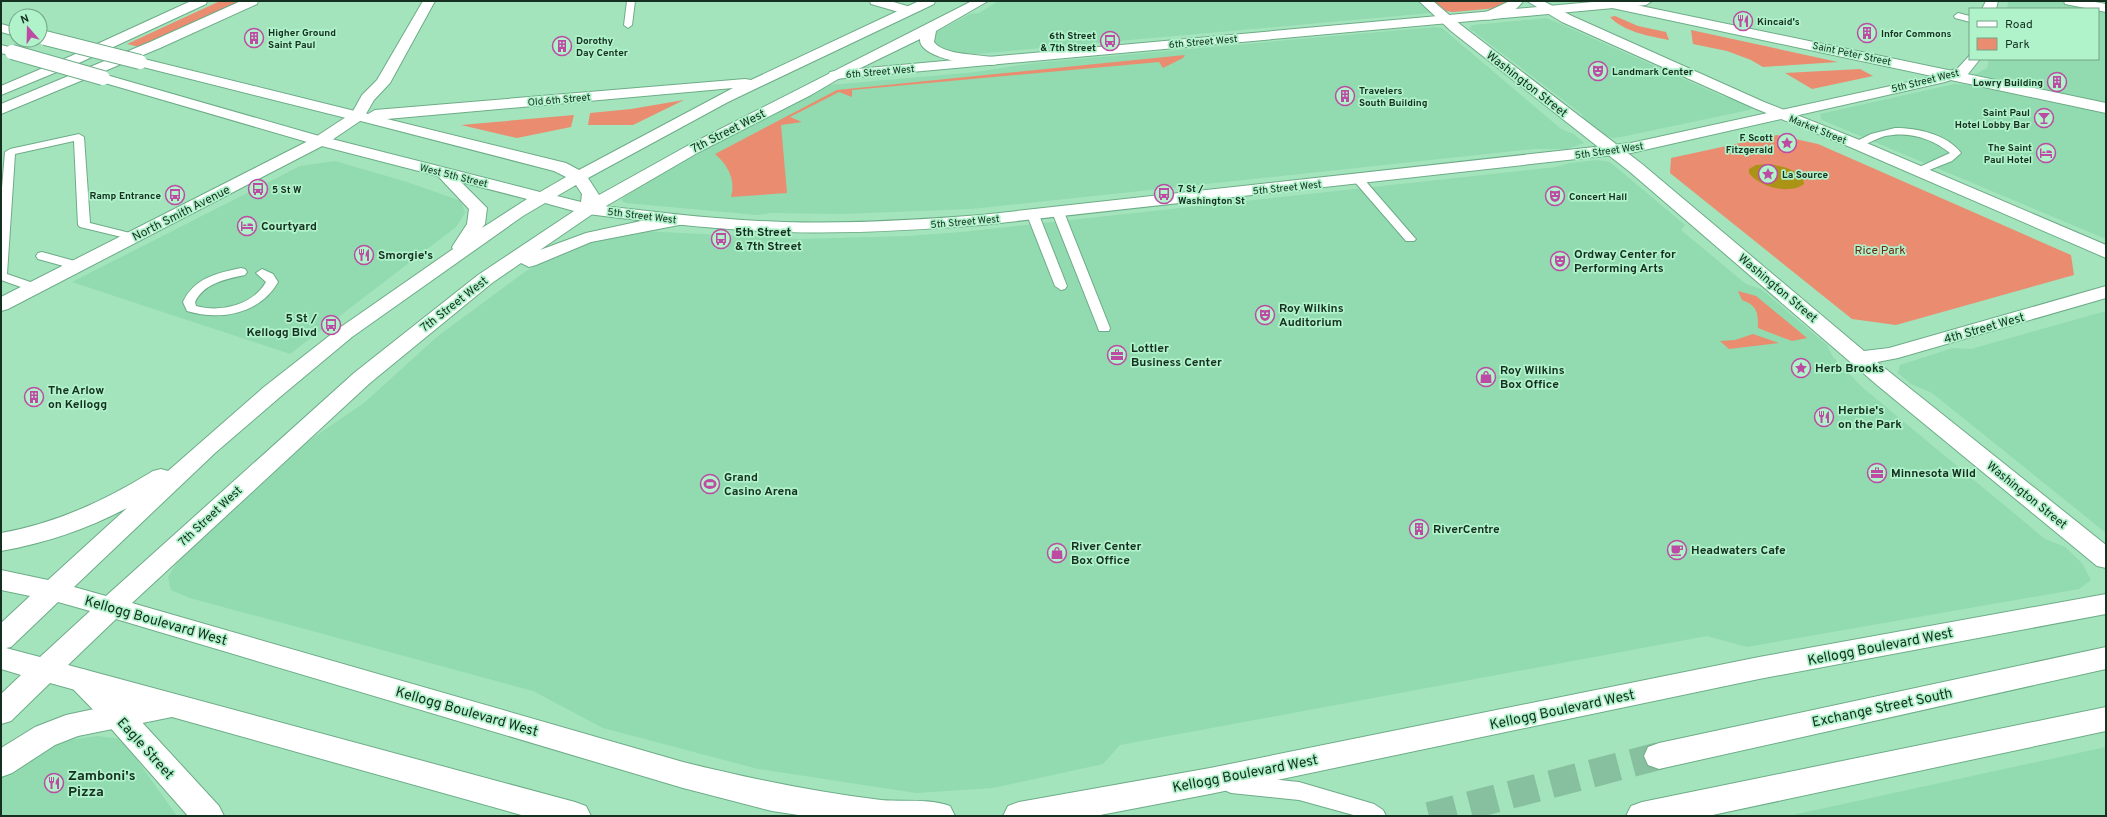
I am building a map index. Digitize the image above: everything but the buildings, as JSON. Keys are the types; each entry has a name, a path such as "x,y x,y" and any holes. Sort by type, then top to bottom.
{"main road":[{"path":"1,91 76,59 201,1"},
{"path":"1,109 148,48 252,1"},
{"path":"358,116 367,98 383,83 429,1"},
{"path":"863,63 886,42 907,30 914,21 914,16 909,11 876,1"},
{"path":"1,639 207,448 345,333 517,212 578,176 683,120 760,81 929,1"},
{"name":"7th Street West","path":"1,712 111,607 362,378 485,279 588,209 693,149 806,92 834,75 863,63 982,1"},
{"name":"Washington Street","path":"1425,1 1636,168 1860,358 2106,559"},
{"path":"1489,16 1513,6 1517,1"},
{"name":"Market Street","path":"1532,1 1782,114 1856,144 2106,252"},
{"name":"Saint Peter Street","path":"1598,1 2106,108"},
{"name":"6th Street West","path":"760,81 1646,1"},
{"path":"1661,1 1668,7 1684,16 1713,25"},
{"path":"2070,1 2106,8"},
{"path":"150,10 163,4"},
{"path":"930,29 927,41 929,46 935,50 951,56 992,61"},
{"path":"21,67 91,37"},
{"path":"48,39 560,167 578,176 591,194 588,209"},
{"name":"West 5th Street","path":"6,51 320,141 588,209"},
{"name":"5th Street West","path":"588,209 680,220 784,227 861,227 934,224 1033,215 1631,148 1951,75 1963,71 1972,60"},
{"name":"Old 6th Street","path":"358,116 760,81"},
{"name":"North Smith Avenue","path":"1,306 320,141 358,116"},
{"path":"444,173 478,208 476,224 454,256"},
{"path":"485,279 586,238 641,226 680,220"},
{"name":"4th Street West","path":"1860,358 1891,354 2106,292"},
{"path":"1,542 25,539 90,518 127,499 207,448"},
{"name":"Kellogg Boulevard West","path":"1,580 54,591 111,607 683,774 772,797 882,814 939,816"},
{"name":"Kellogg Boulevard West","path":"1018,816 1210,781 1751,670 2106,604"},
{"path":"1,658 575,816"},
{"name":"Exchange Street South","path":"1659,756 2106,658"},
{"name":"Eagle Street","path":"83,680 117,715 208,816"},
{"path":"1,764 45,736 76,724 117,715 173,706"},
{"path":"1642,816 2106,719"}],"lane":[{"path":"628,24 631,1"},
{"path":"1958,16 1969,19"},
{"path":"1856,144 1886,133 1901,131 1923,135 1947,144 1956,153 1948,159 1919,171"},
{"path":"35,288 1,276 10,152 79,137 84,225 134,237"},
{"path":"1358,179 1410,239"},
{"path":"1058,212 1104,328"},
{"path":"1033,215 1062,286"},
{"path":"42,256 78,266"},
{"path":"241,272 216,278 196,290 190,296 188,302 191,308 199,312 210,313 239,308 252,303 270,289 272,282 269,277 262,273"},
{"path":"1210,781 1299,791 1367,810 1376,816"}],"shaded area":[{"path":"999,1 1417,1 1431,13 975,54 949,51 934,42 934,36 938,31 970,14 979,13"},
{"path":"2006,1 2059,1 2096,8 2007,8 2008,3"},
{"path":"2099,9 2106,10 2106,104 1979,78 1974,75 1987,68 1989,60 2099,60"},
{"path":"1547,18 1724,97 1736,99 1752,108 1749,110 1621,137 1613,138 1604,135 1582,118 1583,115 1469,28 1473,25"},
{"path":"1435,27 1442,28 1561,129 1574,134 1584,143 1567,149 1534,149 971,209 842,214 772,213 757,215 626,203 621,200 627,194 700,151 830,85 976,72 1034,63"},
{"path":"1954,84 1973,85 2106,113 2106,239 1822,120 1820,114"},
{"path":"1597,160 1610,162 1685,225 1681,230 1746,284 1761,289 1827,345 1833,357 1862,387 2045,539 2065,547 2082,563 2091,580 2079,589 1747,647 1707,636 1120,745 1103,764 993,788 916,793 758,769 603,728 533,691 190,598 171,590 168,577 182,555 289,454 364,403 438,336 526,271 566,250 597,239 644,231 799,239 908,236 962,232 1556,167 1570,163"},
{"path":"335,161 407,182 461,201 465,213 456,227 290,354 72,282 300,166"},
{"path":"1769,164 1796,172 1803,178 1804,184 1791,189 1775,188 1760,182 1749,173 1749,169 1756,165"},
{"path":"2106,311 2106,533 1932,393 1911,384 1898,373 1900,365 1953,348 1971,349"},
{"path":"97,736 122,739 177,816 1,816 1,776 31,757 64,741"},
{"path":"2106,747 2106,816 1788,816"}],"green space":[{"path":"220,1 242,1 139,47 127,44"},
{"path":"1433,1 1511,1 1498,8 1453,12 1446,11"},
{"path":"1615,16 1638,26 1666,32 1669,40 1630,30 1610,17"},
{"path":"1691,30 1838,62 1763,67 1751,60 1727,51 1693,44"},
{"path":"1185,55 1183,58 1163,68 1159,62 852,90 852,97 839,92 790,117 802,122 781,125 787,193 731,197 732,179 730,173 724,163 715,154 837,90"},
{"path":"1860,69 1873,76 1812,89 1785,73"},
{"path":"684,100 633,125 588,125 590,113 631,109"},
{"path":"574,115 571,127 517,138 461,125"},
{"name":"Rice Park","path":"1777,135 1818,144 2071,255 2074,275 1896,325 1852,319 1670,173 1671,158"},
{"path":"1738,291 1756,296 1807,338 1792,341 1758,328 1756,311 1751,305 1742,300"},
{"path":"1753,334 1779,343 1729,349 1720,341 1735,340"}],"tunnel":[{"path":"1429,816 1659,756"}],"place":[{"name":"Kincaid's","path":"1743,21"},
{"name":"Infor Commons","path":"1867,33"},
{"name":"Higher Ground Saint Paul","path":"254,38"},
{"name":"6th Street & 7th Street","path":"1110,41"},
{"name":"Dorothy Day Center","path":"562,46"},
{"name":"Landmark Center","path":"1598,71"},
{"name":"Lowry Building","path":"2057,82"},
{"name":"Travelers South Building","path":"1345,96"},
{"name":"Saint Paul Hotel Lobby Bar","path":"2044,118"},
{"name":"F. Scott Fitzgerald","path":"1787,143"},
{"name":"The Saint Paul Hotel","path":"2046,153"},
{"name":"La Source","path":"1768,174"},
{"name":"5 St W","path":"258,189"},
{"name":"7 St / Washington St","path":"1164,194"},
{"name":"Ramp Entrance","path":"175,195"},
{"name":"Concert Hall","path":"1555,196"},
{"name":"Courtyard","path":"247,226"},
{"name":"5th Street & 7th Street","path":"721,239"},
{"name":"Smorgie's","path":"364,255"},
{"name":"Ordway Center for Performing Arts","path":"1560,261"},
{"name":"Roy Wilkins Auditorium","path":"1265,315"},
{"name":"5 St / Kellogg Blvd","path":"331,325"},
{"name":"Lottler Business Center","path":"1117,355"},
{"name":"Herb Brooks","path":"1801,368"},
{"name":"Roy Wilkins Box Office","path":"1486,377"},
{"name":"The Arlow on Kellogg","path":"34,397"},
{"name":"Herbie's on the Park","path":"1824,417"},
{"name":"Minnesota Wild","path":"1877,473"},
{"name":"Grand Casino Arena","path":"710,484"},
{"name":"RiverCentre","path":"1419,529"},
{"name":"Headwaters Cafe","path":"1677,550"},
{"name":"River Center Box Office","path":"1057,553"},
{"name":"Zamboni's Pizza","path":"54,783"}]}
